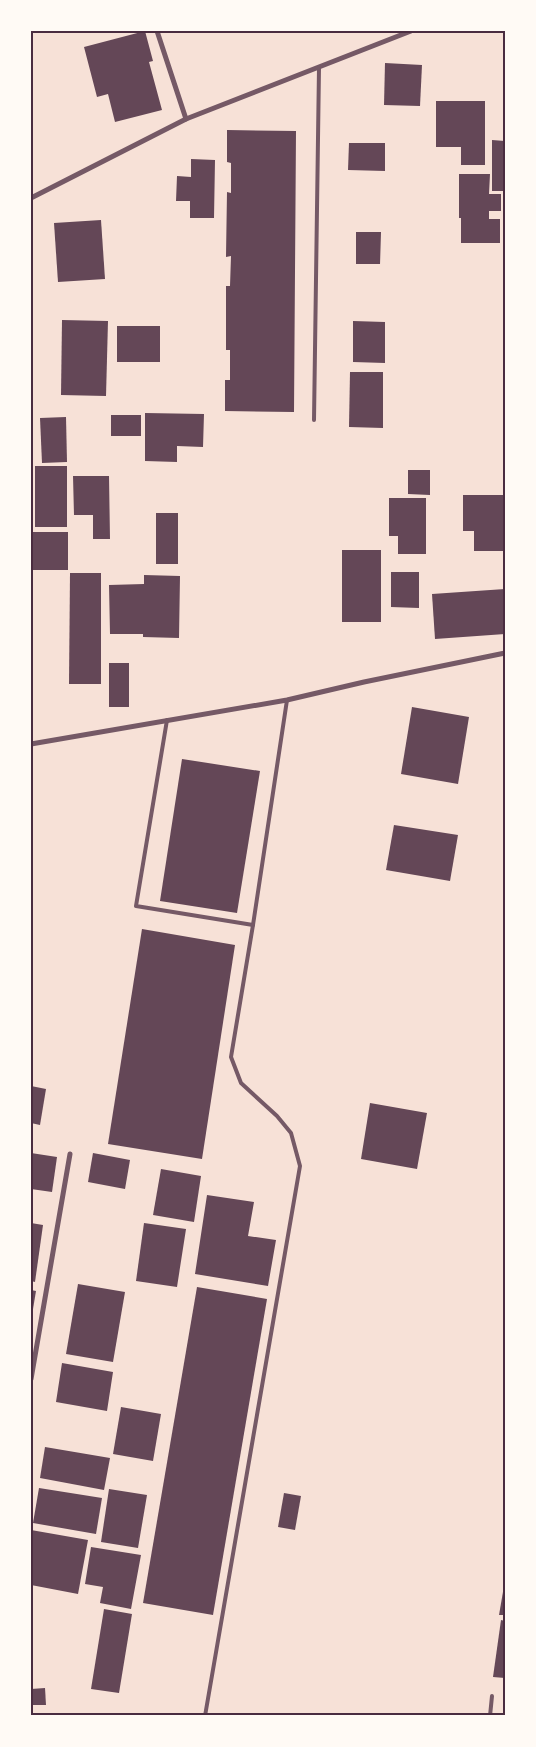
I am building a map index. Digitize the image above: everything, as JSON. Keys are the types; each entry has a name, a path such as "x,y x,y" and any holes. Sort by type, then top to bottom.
{"street":[{"path":"157,31 186,119"},
{"path":"31,198 186,119 411,31"},
{"path":"31,744 287,700 505,653"},
{"path":"31,1379 70,1154"}],"lane":[{"path":"314,420 319,68"},
{"path":"205,1716 300,1166 291,1133 241,1083 231,1057 287,700"},
{"path":"167,720 136,906 253,925"},
{"path":"490,1716 492,1696"}],"building":[{"path":"145,31 153,61 149,62 162,110 115,122 108,94 97,97 84,47"},
{"path":"385,63 422,65 420,106 384,105"},
{"path":"436,101 485,101 485,165 461,165 461,147 436,147"},
{"path":"227,130 296,131 294,412 225,411 225,380 230,380 230,350 226,350 226,286 230,286 231,256 226,257 227,192 231,193 231,163 227,162"},
{"path":"492,140 505,141 505,191 492,191"},
{"path":"349,143 385,143 385,171 348,170"},
{"path":"191,159 215,160 214,218 190,218 190,201 176,201 177,176 191,177"},
{"path":"459,174 490,174 489,194 501,194 501,211 489,211 489,219 500,219 500,243 461,243"},
{"path":"101,220 105,279 58,282 54,223"},
{"path":"356,232 381,232 380,264 356,264"},
{"path":"62,320 108,321 106,396 61,395"},
{"path":"353,321 385,322 385,363 353,362"},
{"path":"117,326 160,326 160,362 117,362"},
{"path":"350,372 383,372 383,428 349,427"},
{"path":"145,413 204,414 203,447 177,446 177,462 145,461"},
{"path":"111,415 141,415 141,436 111,436"},
{"path":"66,417 67,462 42,463 40,418"},
{"path":"35,466 67,466 67,527 35,527"},
{"path":"408,470 430,470 430,495 408,494"},
{"path":"73,476 109,476 110,539 93,539 93,515 74,515"},
{"path":"463,495 505,495 505,551 474,551 474,531 463,531"},
{"path":"389,498 426,498 426,554 398,554 398,536 389,536"},
{"path":"156,513 178,513 178,564 156,564"},
{"path":"31,532 68,532 68,570 31,570"},
{"path":"342,550 381,550 381,622 342,622"},
{"path":"391,572 419,572 419,608 391,607"},
{"path":"70,573 101,573 101,684 69,684"},
{"path":"144,575 180,576 179,638 143,637 143,634 110,634 109,585 144,584"},
{"path":"505,589 505,634 435,639 432,594"},
{"path":"109,663 129,663 129,707 109,707"},
{"path":"412,707 469,717 458,784 401,774"},
{"path":"182,759 260,771 237,913 160,901"},
{"path":"394,825 458,835 450,881 386,870"},
{"path":"142,929 235,945 202,1159 108,1144"},
{"path":"31,1086 46,1089 40,1125 31,1123"},
{"path":"370,1103 427,1113 417,1169 361,1159"},
{"path":"31,1153 57,1157 52,1192 31,1189"},
{"path":"93,1153 130,1160 125,1189 88,1182"},
{"path":"161,1169 201,1176 194,1222 153,1215"},
{"path":"207,1195 254,1202 248,1236 276,1240 268,1286 195,1274"},
{"path":"31,1223 43,1225 35,1282 31,1281"},
{"path":"144,1223 186,1229 177,1287 136,1281"},
{"path":"78,1284 125,1292 113,1362 66,1354"},
{"path":"197,1287 267,1299 213,1615 143,1603"},
{"path":"31,1290 36,1291 32,1315 31,1314"},
{"path":"62,1363 113,1372 107,1411 56,1402"},
{"path":"121,1407 161,1414 153,1461 113,1454"},
{"path":"45,1447 110,1458 104,1490 40,1478"},
{"path":"39,1488 102,1498 96,1534 33,1523"},
{"path":"109,1489 147,1495 138,1548 101,1542"},
{"path":"284,1493 301,1496 295,1530 278,1527"},
{"path":"31,1530 88,1540 78,1594 31,1585"},
{"path":"91,1547 141,1555 131,1609 100,1603 103,1587 85,1584"},
{"path":"504,1586 505,1615 499,1615"},
{"path":"104,1609 132,1614 119,1693 91,1689"},
{"path":"501,1620 505,1621 505,1678 493,1677"},
{"path":"45,1688 46,1705 31,1705 31,1689"}]}
